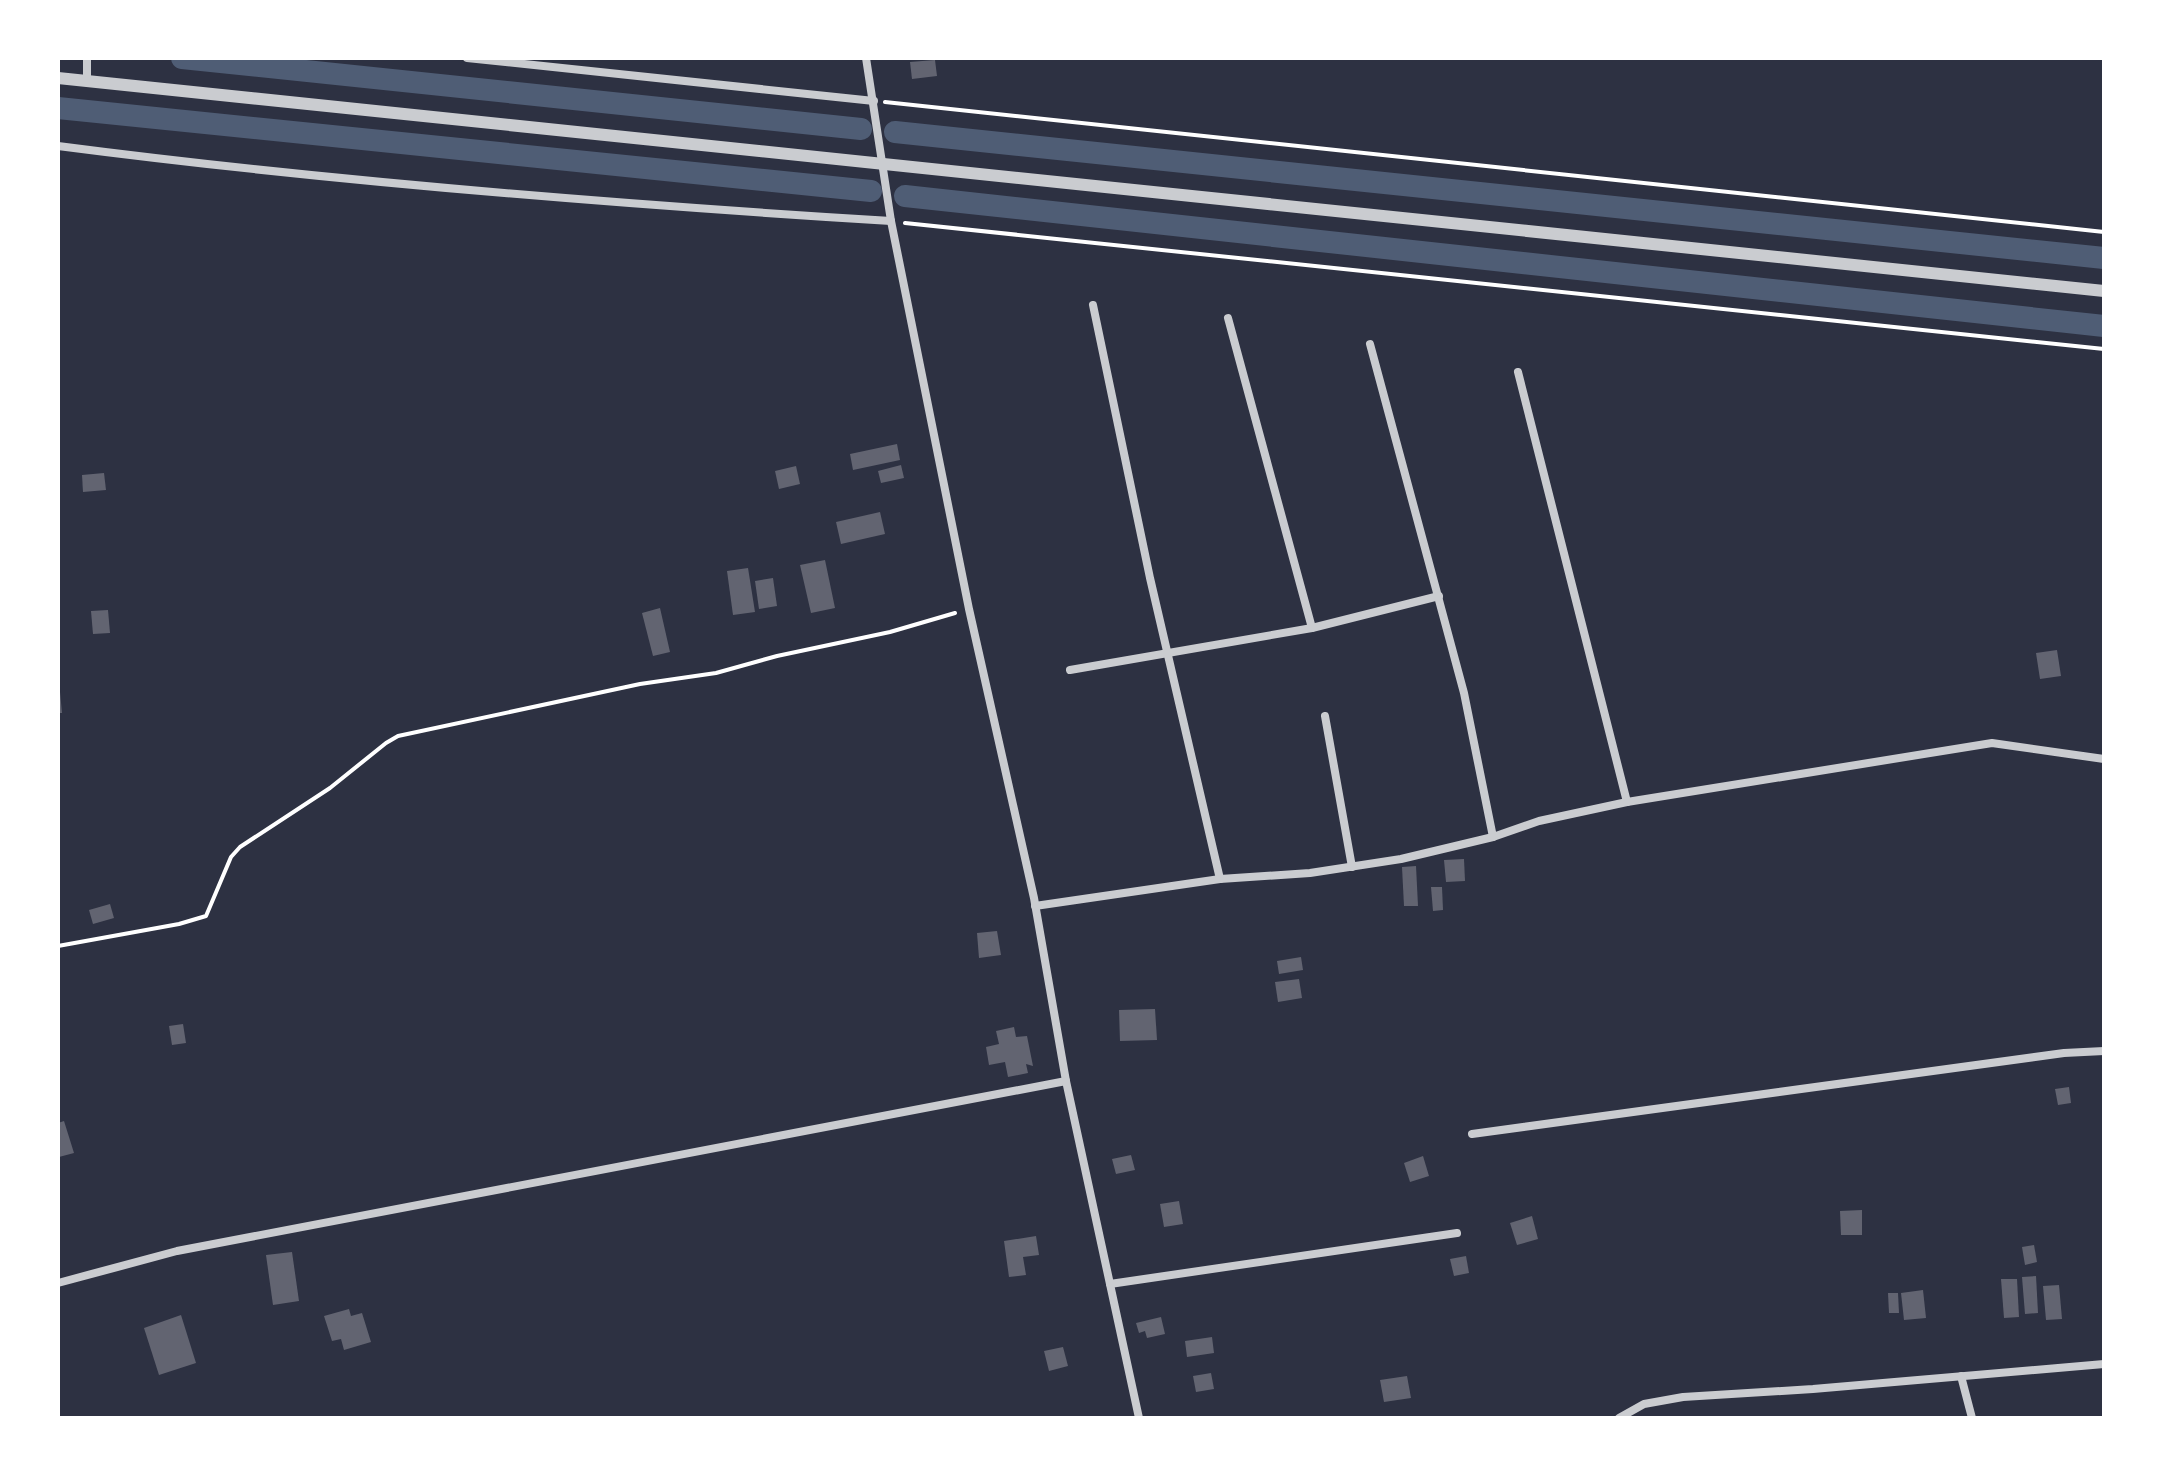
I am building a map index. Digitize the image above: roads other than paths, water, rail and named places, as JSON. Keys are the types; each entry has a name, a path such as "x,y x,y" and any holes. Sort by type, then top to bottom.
{"street":[{"path":"87,58 87,81"},
{"path":"467,58 874,101"},
{"path":"866,58 891,221 969,609 1035,906 1066,1081 1139,1418"},
{"path":"58,78 2104,291"},
{"path":"58,146 192,163 627,205 891,221"},
{"path":"1093,305 1220,879"},
{"path":"1228,318 1312,628"},
{"path":"1370,344 1474,735 1493,837"},
{"path":"1518,372 1627,802"},
{"path":"1070,670 1312,628 1439,596"},
{"path":"1325,716 1352,867"},
{"path":"1035,906 1220,879 1352,867 1401,859 1493,837 1539,821 1627,802 1992,743 2104,759"},
{"path":"1472,1134 2049,1055 2104,1051"},
{"path":"58,1283 177,1251 1066,1081"},
{"path":"1110,1284 1457,1233"},
{"path":"1619,1418 1644,1404 1683,1397 2104,1364"},
{"path":"1961,1376 1972,1418"}],"waterway":[{"path":"182,58 861,129"},
{"path":"58,108 871,191"},
{"path":"895,132 2104,258"},
{"path":"905,196 2104,326"}]}
